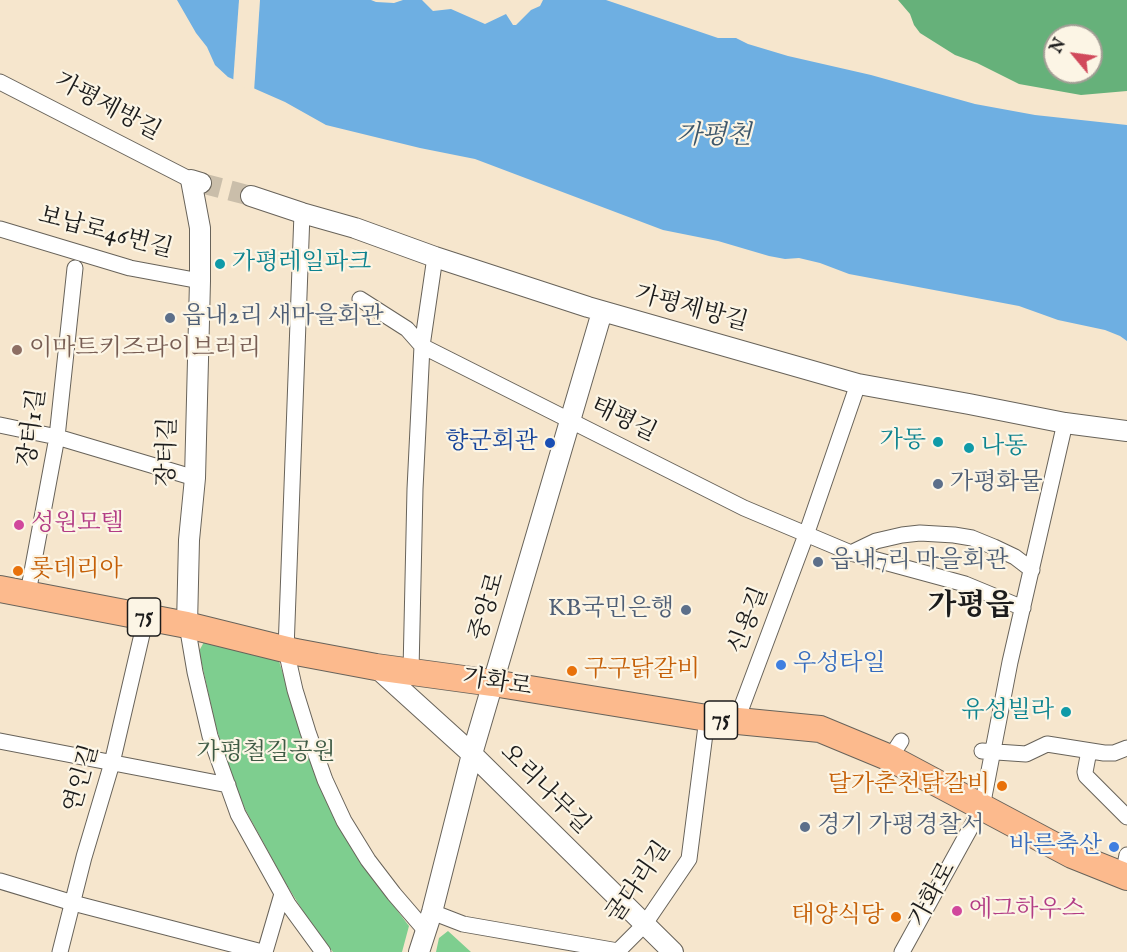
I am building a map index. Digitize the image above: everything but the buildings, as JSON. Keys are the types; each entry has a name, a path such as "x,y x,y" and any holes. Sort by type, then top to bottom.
{"main road":[{"name":"가화로","path":"0,589 187,625 286,650 376,667 493,683 707,718 820,729 895,749 982,807 1072,855 1126,869"}],"street":[{"name":"가평제방길","path":"0,82 196,182 200,228 200,281"},
{"name":"가평제방길","path":"251,196 355,228 602,312 858,384 1065,423 1127,431"},
{"path":"302,213 286,650 308,732 325,780 344,821 368,860 394,894 428,921"},
{"name":"보납로46번길","path":"0,229 130,268 200,281"},
{"path":"411,671 415,489 422,345 435,257"},
{"name":"장터1길","path":"28,593 57,437 75,268"},
{"name":"장터길","path":"187,625 189,540 195,478 200,281"},
{"name":"태평길","path":"360,299 406,329 422,345 744,508 806,535"},
{"name":"중앙로","path":"419,952 472,754 602,312"},
{"name":"신용길","path":"736,722 806,535 858,384"},
{"path":"982,807 987,751 1023,608 1065,423"},
{"path":"0,425 57,437 195,478"},
{"path":"851,553 887,538 920,533 937,534 972,538 1015,557 1032,570"},
{"path":"806,535 851,553 965,584 1023,608"},
{"name":"연인길","path":"60,952 112,762 146,617"},
{"path":"187,625 210,736 238,814 282,894 323,952"},
{"name":"오리나무길","path":"376,667 472,754 644,926 673,952"},
{"name":"굴다리길","path":"428,921 463,924 620,952 644,926 689,859 707,718"},
{"path":"0,741 228,785"},
{"path":"987,751 1026,754 1047,744 1114,753 1127,748"},
{"path":"1089,751 1086,776 1127,817"},
{"name":"가화로","path":"902,952 982,807"},
{"path":"0,881 73,903 263,952 282,894"}],"green space":[{"path":"898,0 1127,0 1127,91 1081,95 1019,84 955,55 920,33 910,14"},
{"name":"가평철길공원","path":"204,642 278,658 294,708 366,869 409,926 402,952 333,952 317,934 245,809 227,764 199,651"},
{"path":"448,931 471,952 436,952 439,938"}],"water":[{"name":"가평천","path":"177,0 371,0 394,3 403,0 422,0 433,11 451,9 485,24 506,14 513,25 516,25 531,10 540,6 543,0 606,0 718,38 736,38 788,56 871,75 975,104 1035,115 1127,125 1127,341 1105,330 1058,320 1019,306 849,274 799,258 785,259 769,256 718,241 663,230 475,159 326,125 285,102 228,77 215,65 207,47"}],"pier":[{"path":"239,0 260,0 254,92 233,83"}],"tunnel":[{"path":"201,183 251,196"}],"place":[{"name":"가평레일파크","path":"220,264"},
{"name":"읍내2리 새마을회관","path":"170,318"},
{"name":"이마트키즈라이브러리","path":"17,350"},
{"name":"가동","path":"938,442"},
{"name":"향군회관","path":"550,443"},
{"name":"나동","path":"969,448"},
{"name":"가평화물","path":"938,484"},
{"name":"성원모텔","path":"19,525"},
{"name":"읍내7리 마을회관","path":"818,562"},
{"name":"롯데리아","path":"18,571"},
{"name":"KB국민은행","path":"686,610"},
{"name":"우성타일","path":"781,665"},
{"name":"구구닭갈비","path":"572,671"},
{"name":"유성빌라","path":"1066,712"},
{"name":"달가춘천닭갈비","path":"1002,786"},
{"name":"경기 가평경찰서","path":"805,827"},
{"name":"바른축산","path":"1114,847"},
{"name":"에그하우스","path":"957,911"},
{"name":"태양식당","path":"896,917"}],"district":[{"name":"가평읍","path":"971,608"}]}
